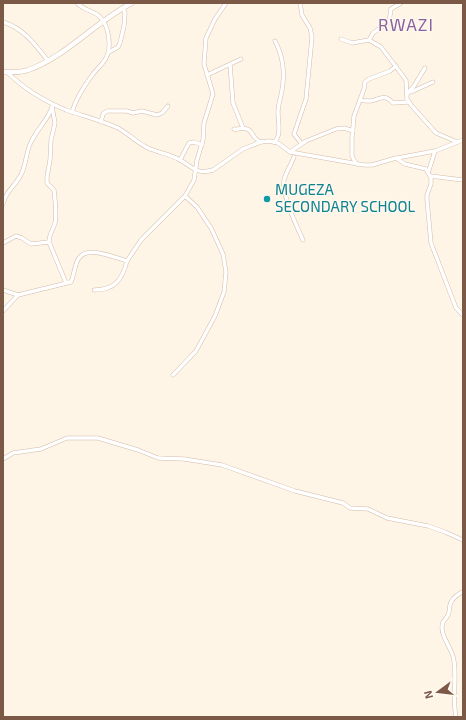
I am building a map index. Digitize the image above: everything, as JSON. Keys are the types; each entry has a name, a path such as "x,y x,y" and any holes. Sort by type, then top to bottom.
{"street":[{"path":"77,3 84,9 97,13 103,20 107,30 109,52"},
{"path":"5,72 28,70 48,61 103,20 132,3"},
{"path":"94,290 104,290 115,284 124,273 127,261 141,240 185,196 194,180 196,160 203,140 204,123 213,94 204,64 206,38 215,19 226,3"},
{"path":"300,3 302,14 312,32 306,99 294,134 301,143"},
{"path":"368,40 373,32 390,22 391,9 401,3"},
{"path":"72,112 78,96 93,74 101,66 109,52 118,47 120,43 124,26 125,13 123,8"},
{"path":"3,22 17,28 26,35 35,43 48,61"},
{"path":"341,39 352,43 368,40 381,46 406,80 409,93 408,102 436,133 457,142"},
{"path":"274,142 278,133 278,109 284,78 281,55 275,41"},
{"path":"207,74 241,59"},
{"path":"230,65 233,103 244,128"},
{"path":"358,164 354,160 351,151 354,116 366,80 385,73 396,66"},
{"path":"409,93 425,68"},
{"path":"5,72 24,87 53,106 117,128 138,143 180,160 195,170 202,172 213,170 243,149 261,142 274,142 282,145 290,152 358,164 372,165 396,158 436,151 463,140"},
{"path":"409,93 433,82"},
{"path":"360,100 372,101 382,97 389,98 393,103 408,102"},
{"path":"3,204 7,192 19,178 23,170 31,141 46,121 53,106"},
{"path":"53,106 56,123 51,140 47,183 54,190 56,216 49,242 66,284"},
{"path":"101,122 103,114 107,111 127,111 133,113 142,111 156,115 168,106"},
{"path":"234,130 244,128 250,131 255,139 261,142"},
{"path":"290,152 301,143 336,129 344,128 353,131"},
{"path":"180,160 189,143 194,142 202,144"},
{"path":"429,175 436,151"},
{"path":"294,157 284,179 284,184 292,214 303,240"},
{"path":"396,158 405,164 426,169 429,175 431,184 427,195 427,200 431,243 456,308 463,315"},
{"path":"429,175 463,180"},
{"path":"173,375 196,351 221,303 226,277 226,262 224,254 204,217 197,207 185,196"},
{"path":"3,244 16,236 32,244 49,242"},
{"path":"3,290 18,295 71,282 78,259 84,254 100,253 127,261"},
{"path":"3,311 18,295"},
{"path":"3,459 13,453 41,449 67,438 98,438 138,450 158,458 184,459 222,465 295,491 327,499 350,508 368,509 387,518 428,526 463,540"},
{"path":"456,717 454,702 454,661 444,636 442,626 448,615 450,603 462,592"}],"place":[{"name":"MUGEZA SECONDARY SCHOOL","path":"267,199"}],"district":[{"name":"RWAZI","path":"406,25"}]}
